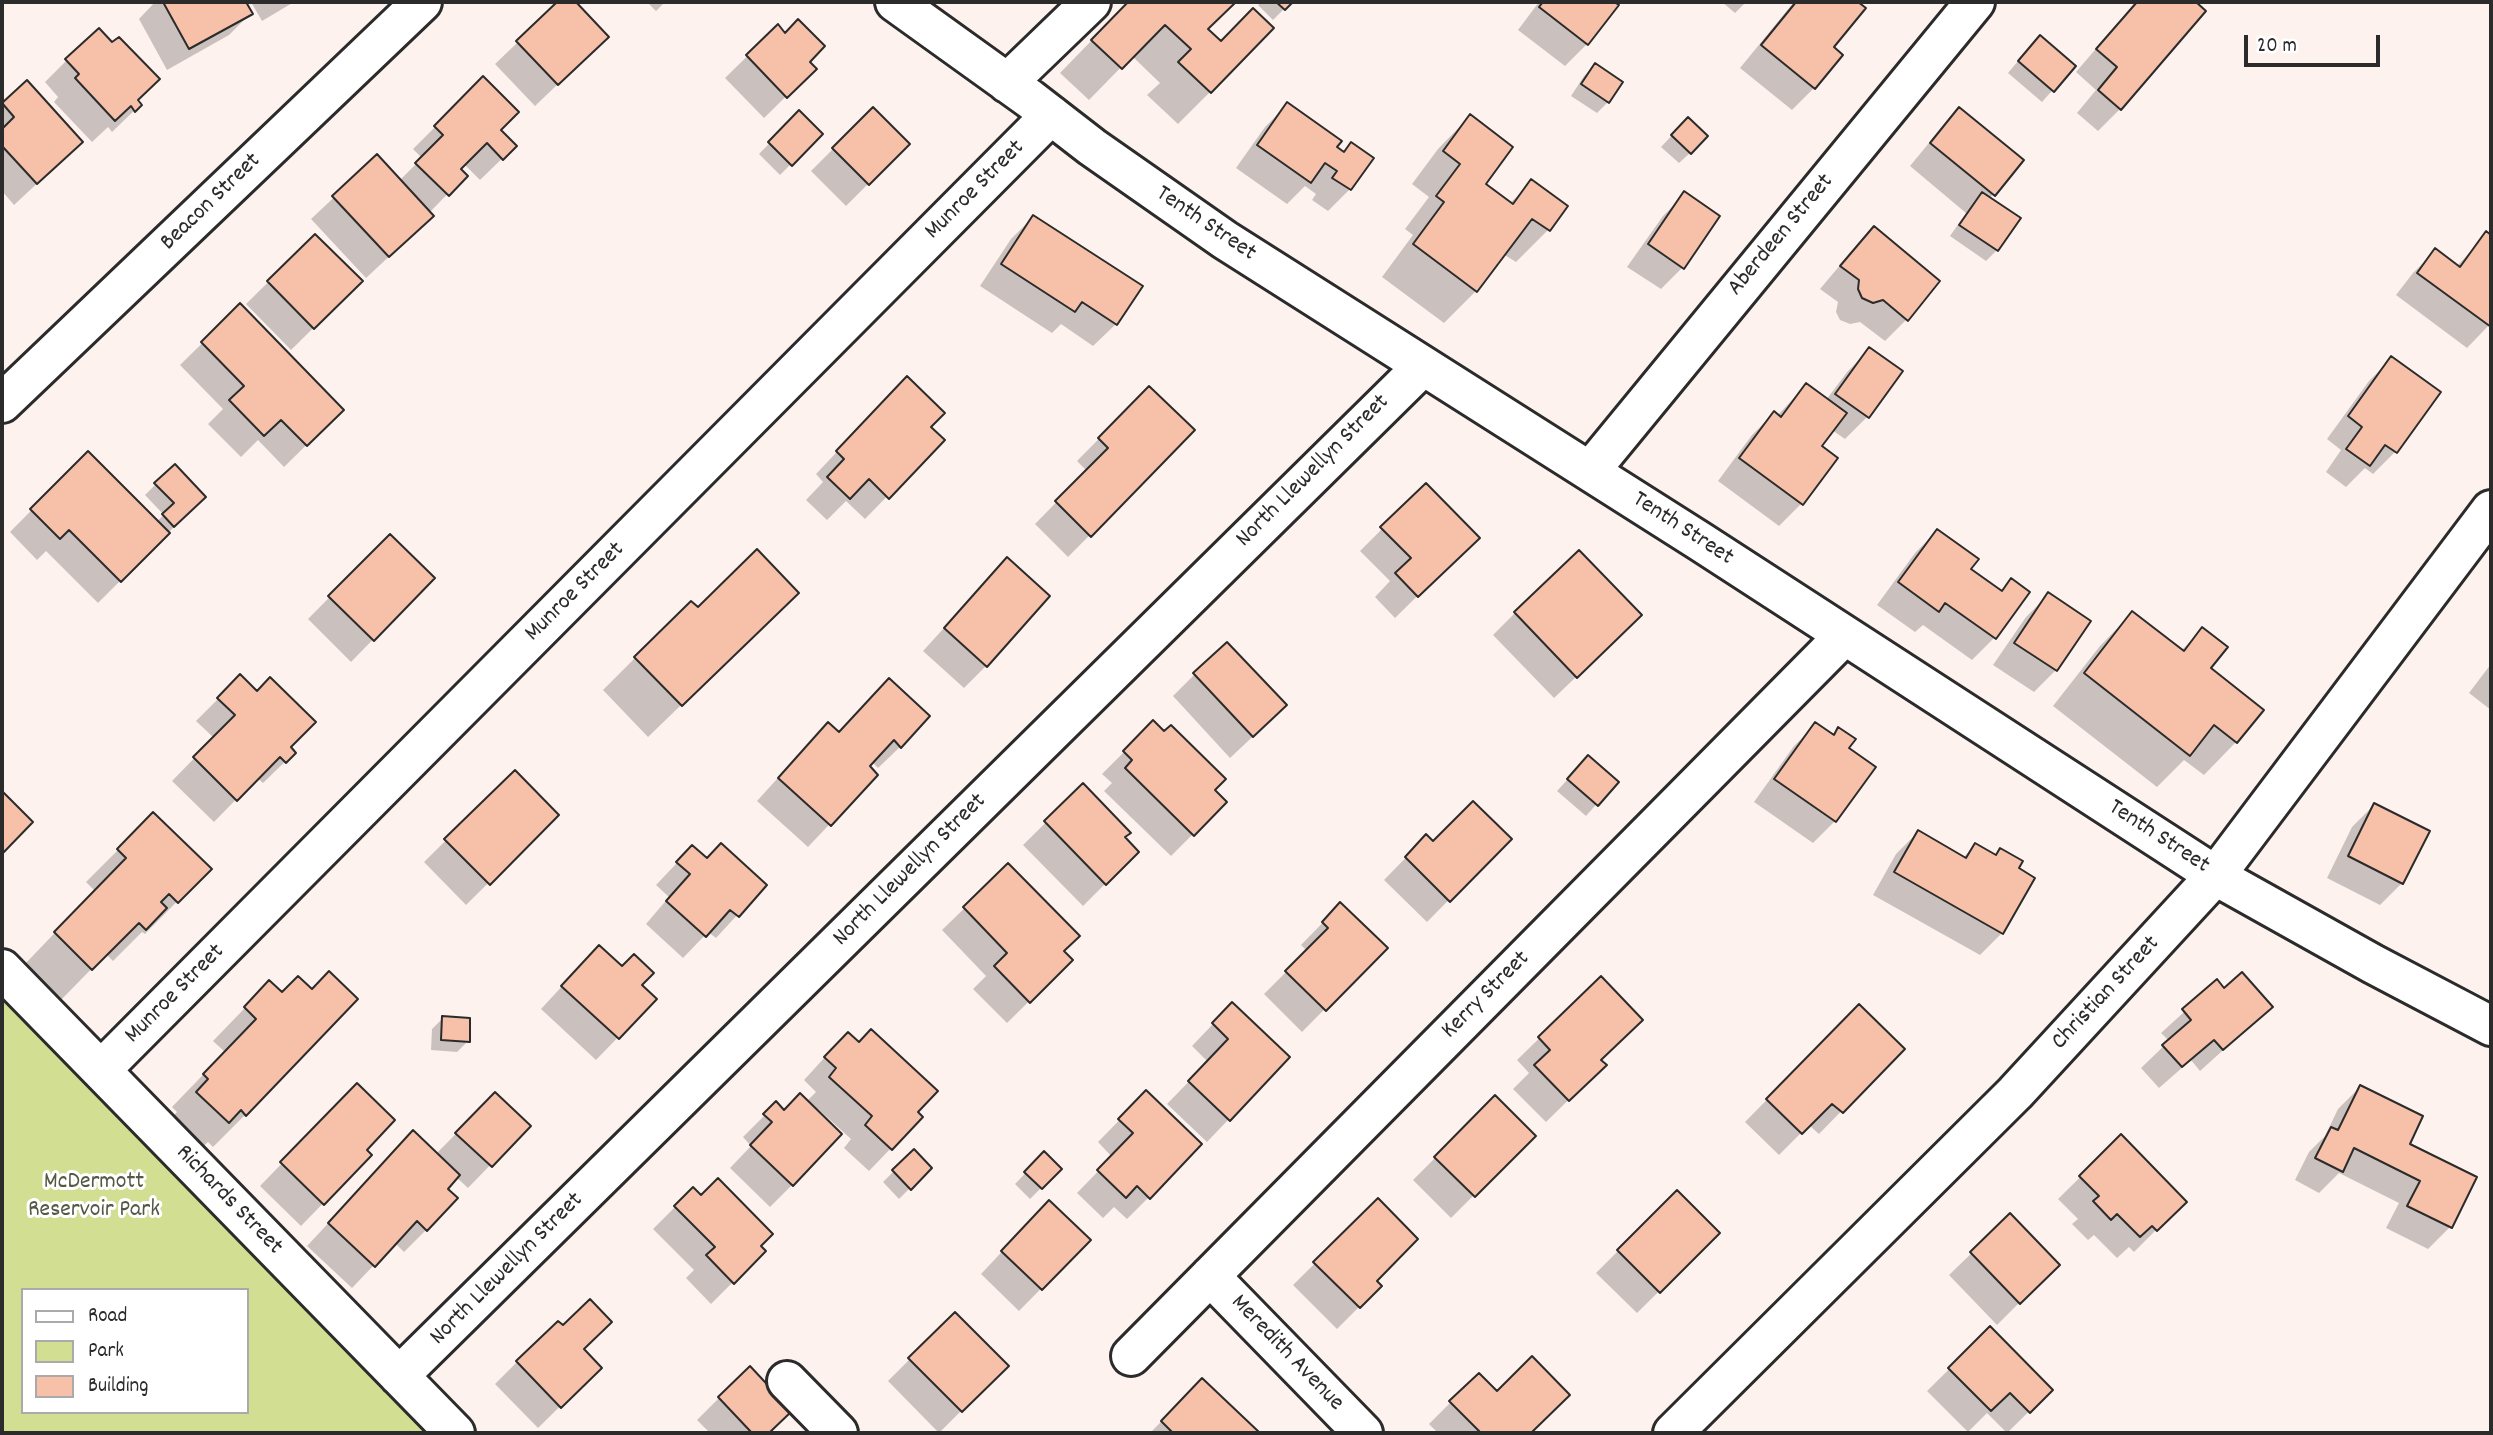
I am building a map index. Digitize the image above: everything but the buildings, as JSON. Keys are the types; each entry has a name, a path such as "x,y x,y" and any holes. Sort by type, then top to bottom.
{"street":[{"name":"Beacon Street","path":"2,403 422,2"},
{"name":"Tenth Street","path":"895,2 1051,115 1092,148 1225,240 1590,471 2216,875 2373,964 2491,1026"},
{"path":"1007,83 1091,2"},
{"name":"Aberdeen Street","path":"1590,471 1975,2"},
{"name":"Munroe Street","path":"101,1070 1051,115"},
{"name":"North Llewellyn Street","path":"400,1377 1423,366"},
{"name":"Christian Street","path":"1673,1433 2015,1093 2216,875 2491,510"},
{"name":"Kerry Street","path":"1131,1356 1844,636"},
{"name":"Richards Street","path":"2,969 455,1433"},
{"name":"Meredith Avenue","path":"1210,1276 1363,1433"},
{"path":"787,1381 838,1433"}],"green space":[{"name":"McDermott Reservoir Park","path":"2,969 455,1433 2,1433"}]}
